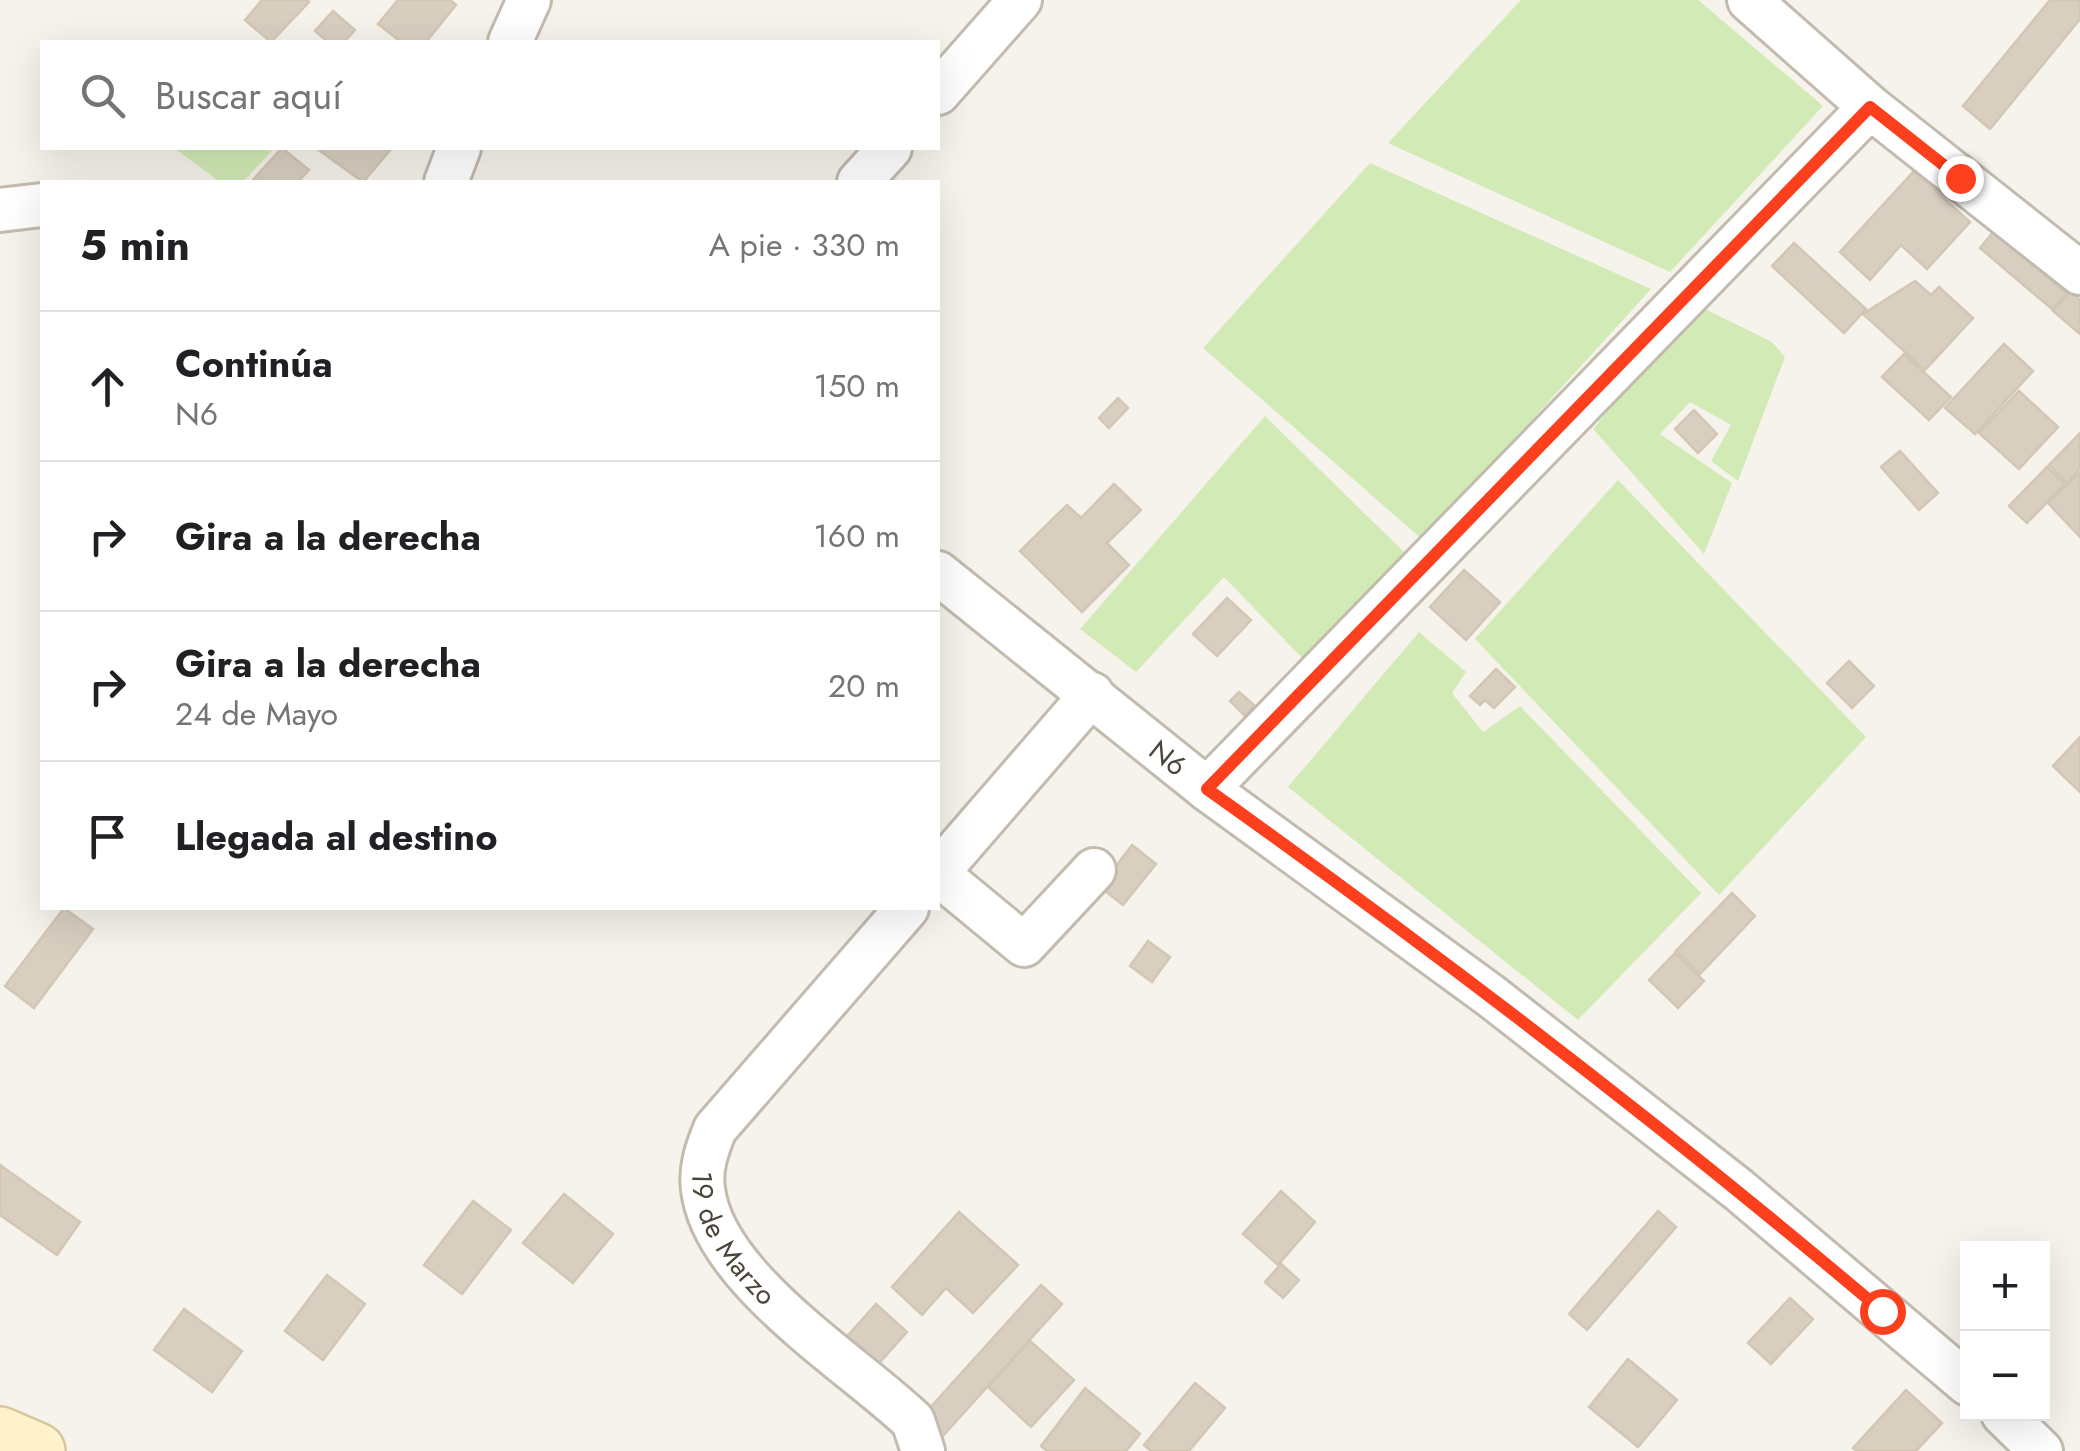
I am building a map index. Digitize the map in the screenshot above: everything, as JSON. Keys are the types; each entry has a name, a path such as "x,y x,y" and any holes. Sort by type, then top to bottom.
{"street":[{"path":"511,40 529,0"},
{"path":"940,91 1020,0"},
{"path":"1749,0 1870,107 2080,273"},
{"path":"1207,789 1870,107"},
{"path":"447,180 459,150"},
{"path":"860,180 888,150"},
{"path":"0,210 40,205"},
{"name":"N6","path":"940,575 1207,789 1491,996 1739,1190 1960,1377"},
{"path":"940,871 1092,694"},
{"path":"940,875 1024,945 1094,870"},
{"name":"19 de Marzo","path":"905,910 715,1130 704,1158 703,1190 711,1220 743,1271 913,1421 923,1451"},
{"path":"2010,1421 2041,1451"},
{"path":"0,1435 37,1451"}],"green space":[{"path":"1521,0 1698,0 1823,106 1670,272 1388,143"},
{"path":"177,150 272,150 245,180 217,180"},
{"path":"1370,163 1651,289 1423,540 1203,348"},
{"path":"1695,304 1772,342 1785,357 1738,481 1711,461 1731,425 1690,402 1660,434 1732,483 1704,554 1593,429"},
{"path":"1265,416 1406,554 1306,662 1224,577 1136,672 1080,629"},
{"path":"1618,480 1866,737 1719,895 1475,639"},
{"path":"1419,632 1466,672 1452,693 1483,732 1520,706 1701,893 1578,1020 1288,787"}],"building":[{"path":"262,0 309,2 273,40 245,20"},
{"path":"398,0 450,0 456,5 428,40 398,40 378,24"},
{"path":"2050,0 2080,0 2080,19 1990,129 1963,106"},
{"path":"333,11 355,30 346,40 326,40 315,31"},
{"path":"280,150 309,170 300,180 253,180"},
{"path":"319,150 390,150 365,180"},
{"path":"1914,171 1970,222 1927,269 1901,245 1870,280 1840,252"},
{"path":"1994,231 2066,293 2052,309 1980,248"},
{"path":"1794,243 1866,309 1844,333 1772,266"},
{"path":"1915,281 1931,295 1939,287 1973,318 1925,370 1863,314"},
{"path":"2070,292 2080,300 2080,334 2053,311"},
{"path":"2004,344 2033,371 1975,434 1945,408"},
{"path":"1904,354 1951,397 1929,420 1882,377"},
{"path":"2019,391 2058,427 2019,469 1979,433"},
{"path":"1118,398 1128,408 1109,428 1099,418"},
{"path":"1694,410 1717,434 1698,453 1675,429"},
{"path":"2080,433 2080,469 2067,483 2049,465"},
{"path":"1900,451 1938,493 1919,510 1881,467"},
{"path":"2047,467 2065,484 2027,523 2009,506"},
{"path":"2080,473 2080,537 2048,503"},
{"path":"1114,484 1141,510 1107,543 1129,565 1082,612 1020,551 1067,505 1081,518"},
{"path":"1464,570 1500,602 1466,640 1430,607"},
{"path":"1227,598 1251,620 1217,656 1193,634"},
{"path":"1849,661 1874,686 1852,708 1827,683"},
{"path":"1496,669 1515,687 1494,708 1485,700 1480,705 1470,696"},
{"path":"1239,692 1255,706 1245,716 1230,701"},
{"path":"2080,737 2080,792 2053,766"},
{"path":"1132,845 1156,864 1123,905 1100,887"},
{"path":"1732,893 1755,916 1700,974 1676,951"},
{"path":"62,910 93,929 34,1008 5,986"},
{"path":"1148,941 1170,957 1152,982 1130,966"},
{"path":"1675,953 1704,981 1678,1008 1649,980"},
{"path":"0,1165 80,1222 57,1255 0,1215"},
{"path":"1281,1191 1315,1222 1278,1265 1243,1234"},
{"path":"564,1194 613,1234 573,1283 523,1243"},
{"path":"473,1201 511,1230 462,1294 424,1265"},
{"path":"1658,1211 1676,1227 1587,1330 1569,1314"},
{"path":"959,1212 1018,1265 973,1313 946,1288 922,1315 892,1287"},
{"path":"1281,1264 1299,1280 1283,1298 1265,1282"},
{"path":"327,1275 365,1304 323,1360 285,1331"},
{"path":"1041,1285 1062,1304 941,1438 920,1419"},
{"path":"1790,1298 1813,1319 1771,1364 1748,1343"},
{"path":"876,1304 907,1332 873,1370 842,1342"},
{"path":"184,1309 242,1351 212,1392 154,1350"},
{"path":"1030,1341 1074,1380 1031,1427 988,1387"},
{"path":"1628,1359 1677,1400 1638,1447 1589,1407"},
{"path":"1195,1383 1225,1408 1189,1451 1151,1451 1144,1445"},
{"path":"1085,1388 1140,1434 1126,1451 1047,1451 1041,1446"},
{"path":"1906,1390 1942,1423 1916,1451 1853,1448"}],"route":[{"path":"1882,1311 1739,1190 1491,996 1207,789 1870,107 1960,178"}]}
